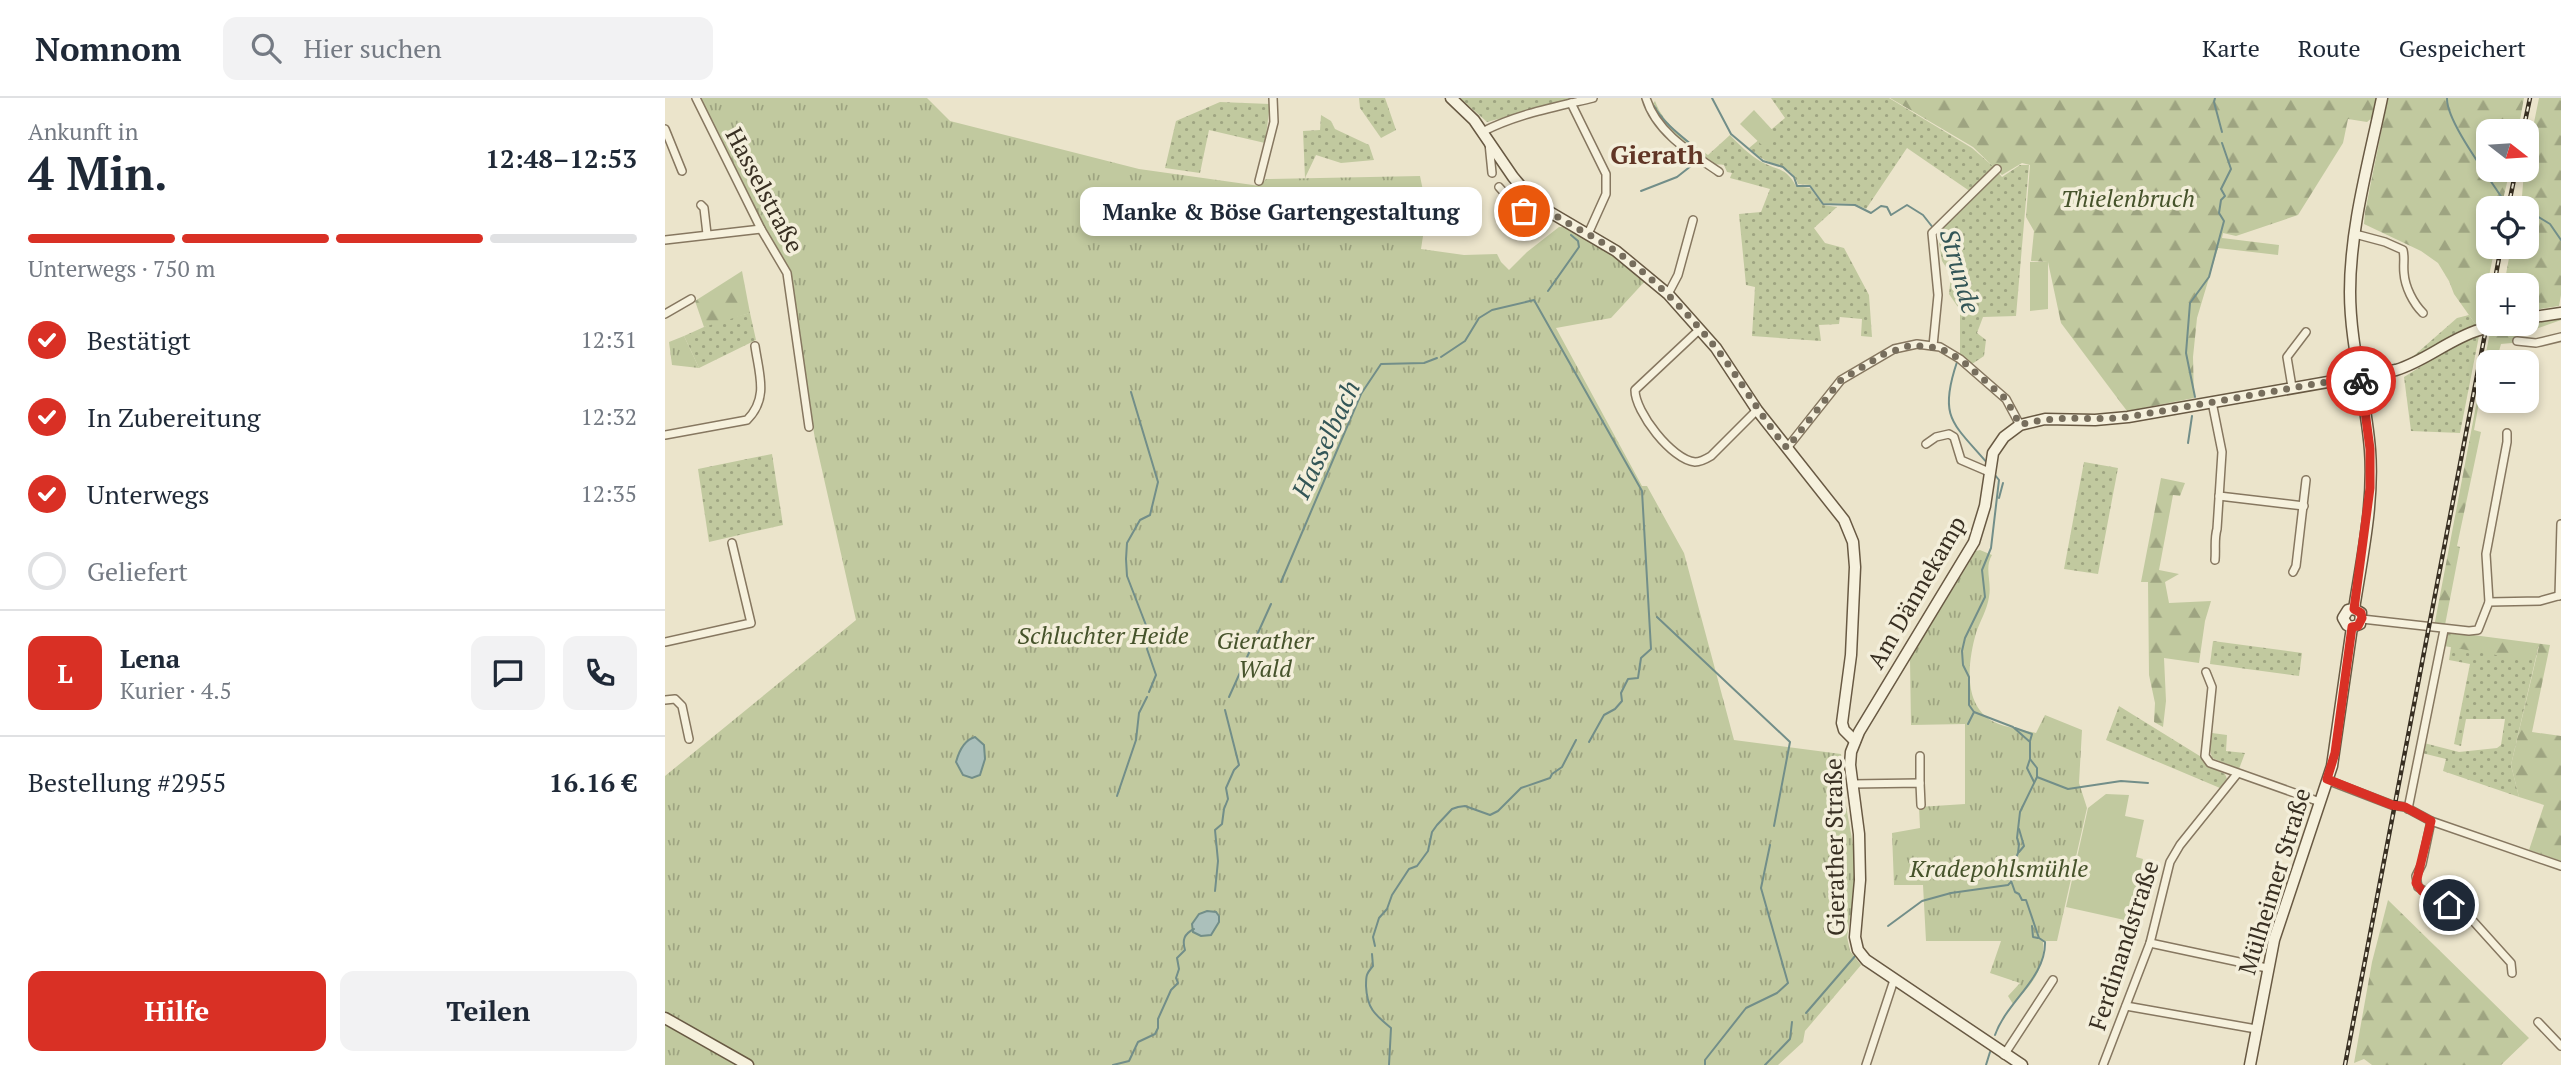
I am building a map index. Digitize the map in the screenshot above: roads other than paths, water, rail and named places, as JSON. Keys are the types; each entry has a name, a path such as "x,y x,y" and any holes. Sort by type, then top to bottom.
{"street":[{"name":"Hasselstraße","path":"696,98 761,229 787,273 809,427"},
{"path":"1259,181 1274,122 1273,98"},
{"name":"Gierather Straße","path":"1451,98 1482,132 1529,196 1548,211 1616,251 1668,294 1700,329 1731,369 1757,410 1844,520 1853,542 1855,567 1854,613 1842,723 1844,730 1855,741 1850,765 1859,834 1860,869 1854,937 1856,944 1865,960 2022,1065"},
{"path":"1482,132 1504,120 1593,98"},
{"path":"1646,98 1652,114 1668,133 1719,172"},
{"path":"2354,609 2370,488 2370,449 2350,292 2355,234 2382,98"},
{"path":"1571,103 1606,174 1606,194 1588,234"},
{"path":"665,129 682,171"},
{"name":"Gierather Straße","path":"1489,142 1492,173"},
{"path":"1933,346 1938,295 1935,230 1997,169"},
{"name":"Gierather Straße","path":"1500,187 1512,202 1524,211 1538,216 1548,211"},
{"path":"701,205 704,208 707,234"},
{"path":"1668,294 1678,275 1693,220"},
{"path":"665,240 761,229"},
{"path":"2355,234 2403,250 2404,278 2415,305 2423,313"},
{"path":"665,314 691,299"},
{"path":"2539,316 2561,313"},
{"path":"1700,329 1635,390 1638,406 1654,430 1671,450 1691,461 1703,461 1757,410"},
{"path":"1787,448 1834,386 1855,370 1894,349 1917,344 1933,346 1958,357 2006,399 2020,425 2045,419 2095,420 2128,417 2396,370 2419,362 2458,337 2476,331"},
{"path":"2292,387 2287,357 2306,332"},
{"path":"2517,341 2536,343 2561,337"},
{"path":"665,435 747,420 755,411 761,396 755,346"},
{"path":"2212,402 2222,452 2214,539 2215,560"},
{"name":"Am Dännekamp","path":"1855,741 1974,542 1985,506 1996,447 2020,425"},
{"path":"2362,618 2444,630 2478,630 2489,603 2486,554 2507,433"},
{"path":"1926,444 1936,437 1949,434 1954,437 1959,458 1990,468"},
{"path":"2293,572 2307,481"},
{"path":"2219,496 2304,506"},
{"path":"2489,603 2540,601 2560,596 2561,524"},
{"path":"665,642 751,623 732,542"},
{"path":"2354,609 2361,613 2362,618 2358,626 2352,627 2347,625 2343,618 2346,612 2354,609"},
{"name":"Mülheimer Straße","path":"2250,1065 2274,937 2335,753 2352,627"},
{"path":"2408,809 2444,630"},
{"path":"2206,672 2212,687 2205,756 2215,766 2320,802"},
{"path":"665,700 675,699 682,706 689,739"},
{"path":"1920,756 1921,805"},
{"name":"Ferdinandstraße","path":"2103,1065 2150,943 2170,862 2237,774"},
{"path":"2327,779 2408,809 2431,821 2561,866"},
{"path":"1851,784 1920,783"},
{"path":"2431,821 2422,864 2416,876 2418,887 2474,922 2511,963 2512,973"},
{"path":"2150,943 2267,968"},
{"path":"1866,1065 1894,980"},
{"path":"2004,1055 2053,980"},
{"path":"2126,1006 2256,1029"},
{"path":"665,1018 748,1065"},
{"path":"2538,1022 2561,1046"}],"water":[{"path":"975,737 984,745 985,759 980,775 972,778 963,775 956,762 962,747"},
{"path":"1216,912 1219,922 1211,935 1201,936 1193,932 1192,924 1199,914"}],"waterway":[{"name":"Strunde","path":"1712,98 1731,134 1763,161 1783,167 1794,177 1797,186 1810,186 1823,204 1855,205 1871,213 1881,206 1887,207 1891,215 1907,205 1923,215 1934,229"},
{"path":"2215,98 2222,132"},
{"path":"2447,98 2460,134 2501,196"},
{"name":"Hasselbach","path":"1654,106 1670,126 1704,155"},
{"path":"2195,397 2186,353 2190,303 2209,277 2224,221 2219,213 2221,200 2225,196 2221,189 2231,169 2222,143"},
{"name":"Hasselbach","path":"1641,191 1677,177 1696,162"},
{"path":"2539,217 2550,224 2561,240"},
{"name":"Hasselbach","path":"1548,291 1579,247 1578,241 1571,235"},
{"path":"1441,357 1465,341 1479,318 1492,310 1534,300 1642,491 1651,649 1641,658 1638,678 1628,679 1621,693 1622,701 1604,715 1589,742"},
{"name":"Hasselbach","path":"1281,582 1361,394 1381,364 1424,363 1437,358"},
{"name":"Strunde","path":"1957,362 1949,396 1952,419 1988,464"},
{"path":"1131,392 1158,482 1150,515 1140,520 1127,543 1126,559 1127,576 1149,633 1147,649 1156,675 1149,692"},
{"path":"2188,443 2192,416"},
{"name":"Strunde","path":"1995,475 1999,480 1991,548 1982,570 1985,597 1965,638 1963,665 1969,677 1969,705 1974,712 2013,727 2030,742 2030,759 2037,768 2037,777 2020,812 2018,853 2009,875 2015,892 2022,900 2026,900 2039,938 2045,942 2039,967 2008,1011 1995,1035"},
{"name":"Strunde","path":"1999,498 2003,483"},
{"name":"Hasselbach","path":"1229,697 1271,604"},
{"path":"1657,617 1790,742 1774,826"},
{"path":"1117,796 1136,740 1139,713 1147,697"},
{"name":"Hasselbach","path":"1215,891 1218,861 1215,830 1222,824 1228,799 1226,788 1239,765 1225,710"},
{"path":"1968,724 1974,712"},
{"name":"Strunde","path":"2015,728 2032,734 2030,741"},
{"path":"1375,946 1373,937 1379,918 1387,909 1392,895 1409,869 1417,866 1428,851 1432,832 1452,809 1465,806 1490,815 1498,811 1521,788 1550,778 1562,767 1576,740"},
{"name":"Strunde","path":"2030,759 2027,768 2034,782"},
{"path":"2037,777 2068,789 2121,781 2148,783"},
{"name":"Strunde","path":"2019,829 2024,846 2019,852"},
{"path":"1705,1065 1705,1060 1746,1008 1777,993 1788,983 1761,888 1770,845"},
{"path":"1888,926 1922,901 1951,893 2008,885 2011,882"},
{"name":"Strunde","path":"2032,926 2033,937 2038,938"},
{"name":"Hasselbach","path":"1113,1065 1129,1061 1138,1042 1155,1034 1158,1019 1171,990 1178,983 1177,958 1185,950 1186,935 1194,929"},
{"path":"1372,954 1373,966 1366,977 1367,994 1373,1010 1391,1028 1389,1065"},
{"path":"1806,1013 1856,955"},
{"path":"1765,1065 1790,1039 1792,1022"},
{"name":"Strunde","path":"1986,1065 1990,1052"}],"railway":[{"path":"2526,119 2530,98"},
{"path":"2511,196 2513,182"},
{"path":"2496,273 2499,259"},
{"path":"2345,1065 2485,336"}],"place":[{"name":"Manke & Böse Gartengestaltung","path":"1524,211"}],"district":[{"name":"Gierath","path":"1657,154"}],"park label":[{"name":"Thielenbruch","path":"2128,198"},
{"name":"Schluchter Heide","path":"1103,635"},
{"name":"Gierather Wald","path":"1265,654"},
{"name":"Kradepohlsmühle","path":"1999,868"}]}
